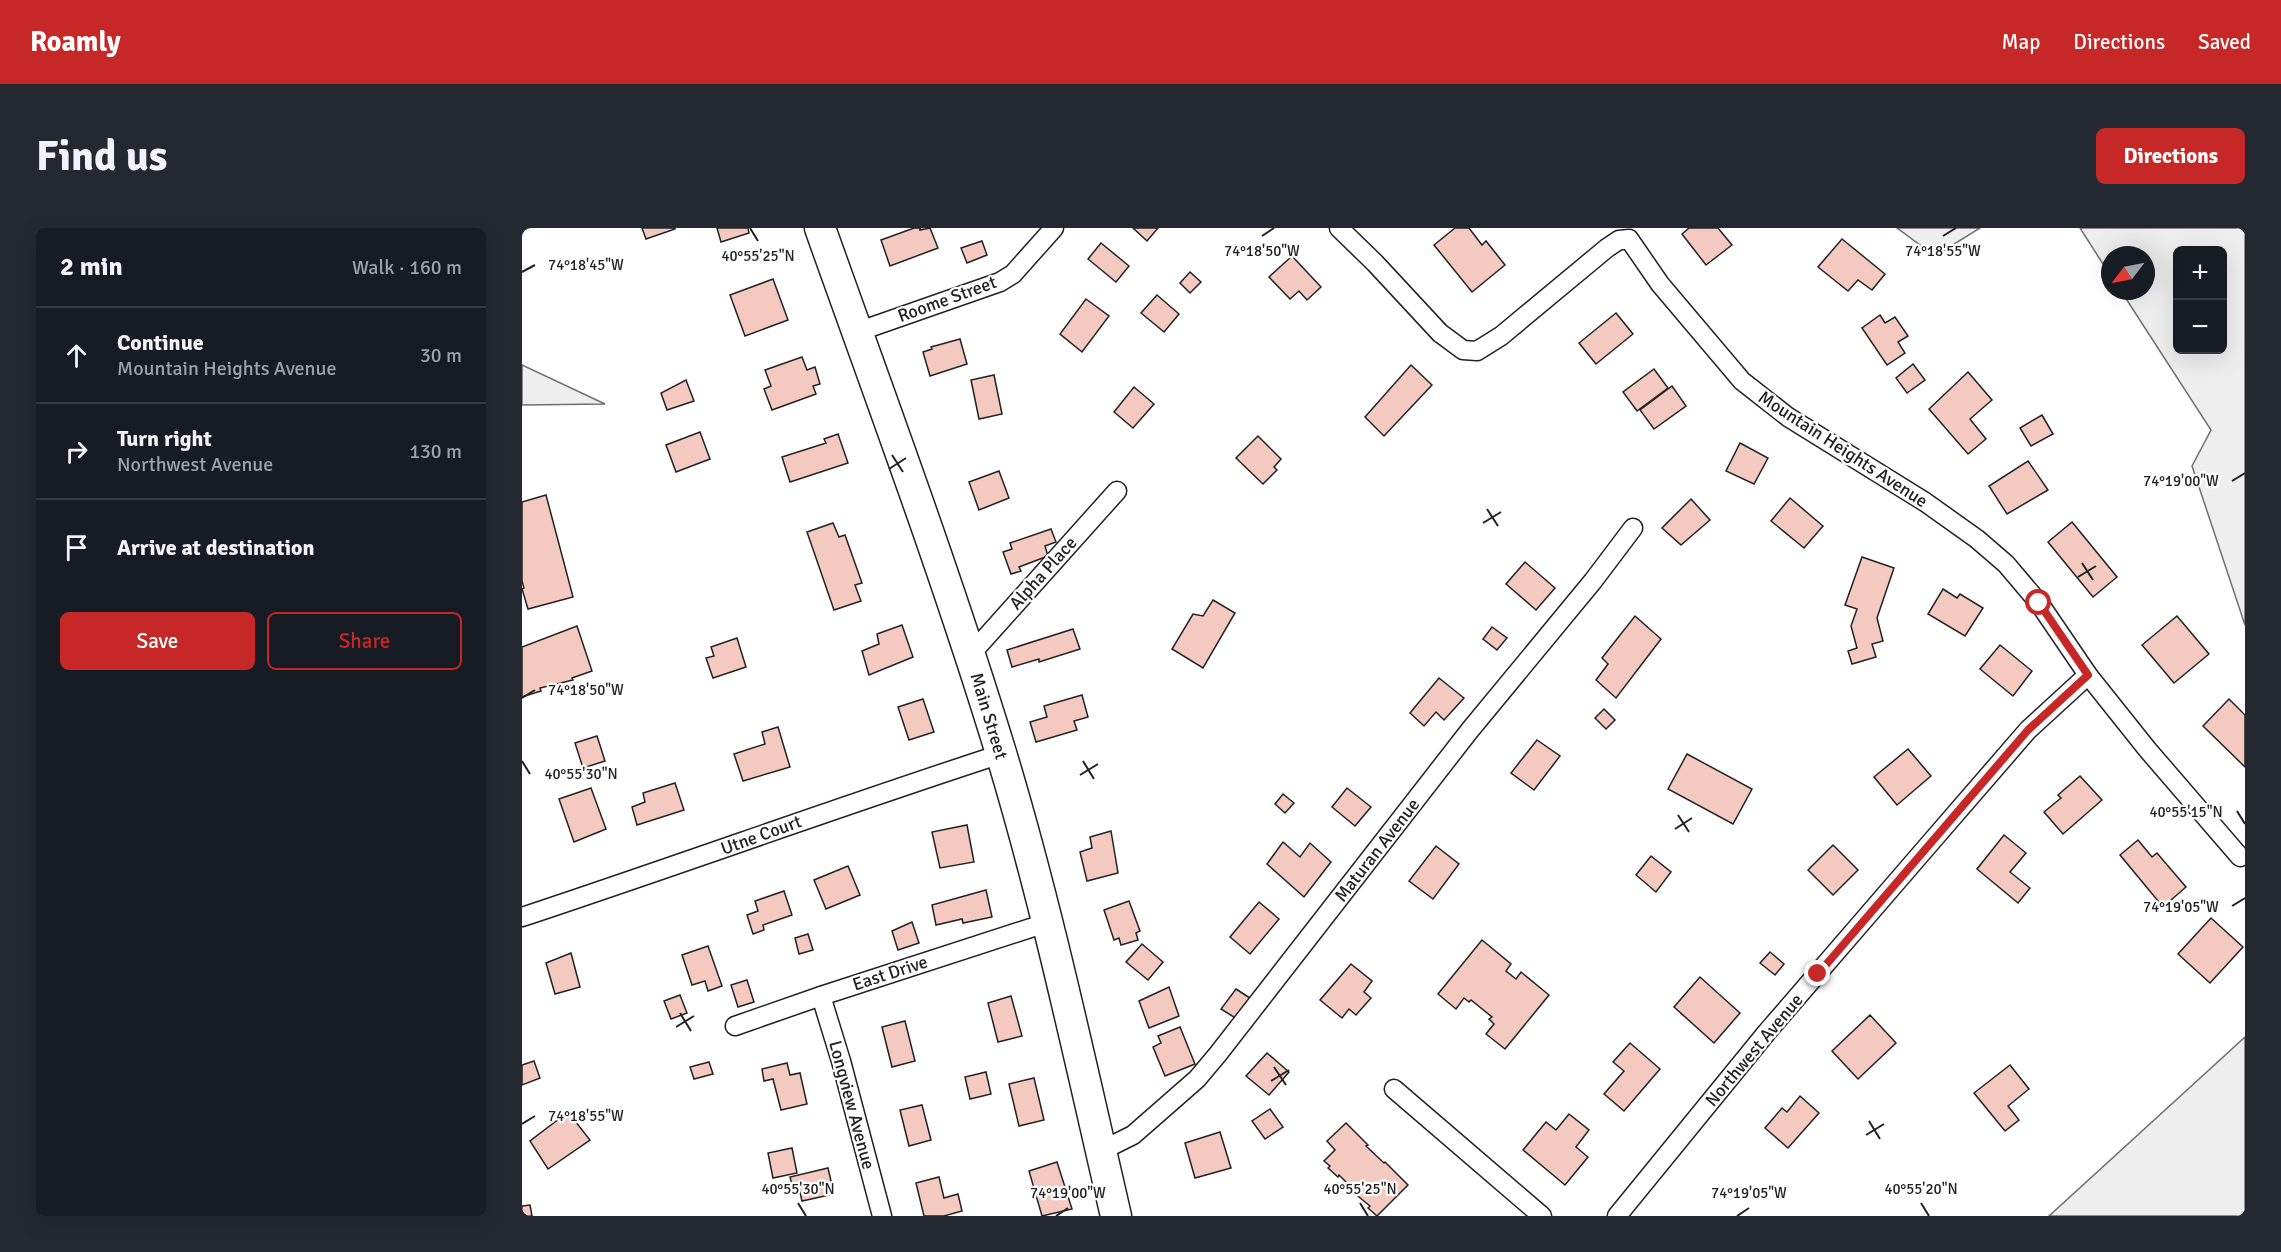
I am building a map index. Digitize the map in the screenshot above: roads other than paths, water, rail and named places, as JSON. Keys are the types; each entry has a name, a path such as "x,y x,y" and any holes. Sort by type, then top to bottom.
{"main road":[{"name":"Main Street","path":"820,228 970,655 1001,754 1027,846 1116,1216"}],"street":[{"name":"Roome Street","path":"857,332 1000,282 1013,274 1054,228"},
{"name":"Mountain Heights Avenue","path":"1339,228 1440,333 1463,350 1477,351 1501,336 1607,248 1619,240 1629,239 1660,284 1742,381 1788,417 1925,502 1992,551 2006,564 2039,603 2088,675 2147,749 2240,857"},
{"name":"Alpha Place","path":"970,655 1117,491"},
{"name":"Maturan Avenue","path":"1101,1151 1133,1135 1197,1079 1470,730 1593,581 1633,528"},
{"name":"Northwest Avenue","path":"1617,1216 1767,1032 2028,730 2088,675"},
{"name":"Utne Court","path":"522,917 660,871 847,804 1001,754"},
{"name":"East Drive","path":"735,1026 1046,923"},
{"name":"Longview Avenue","path":"820,996 841,1061 882,1216"},
{"path":"1395,1089 1542,1216"}]}
